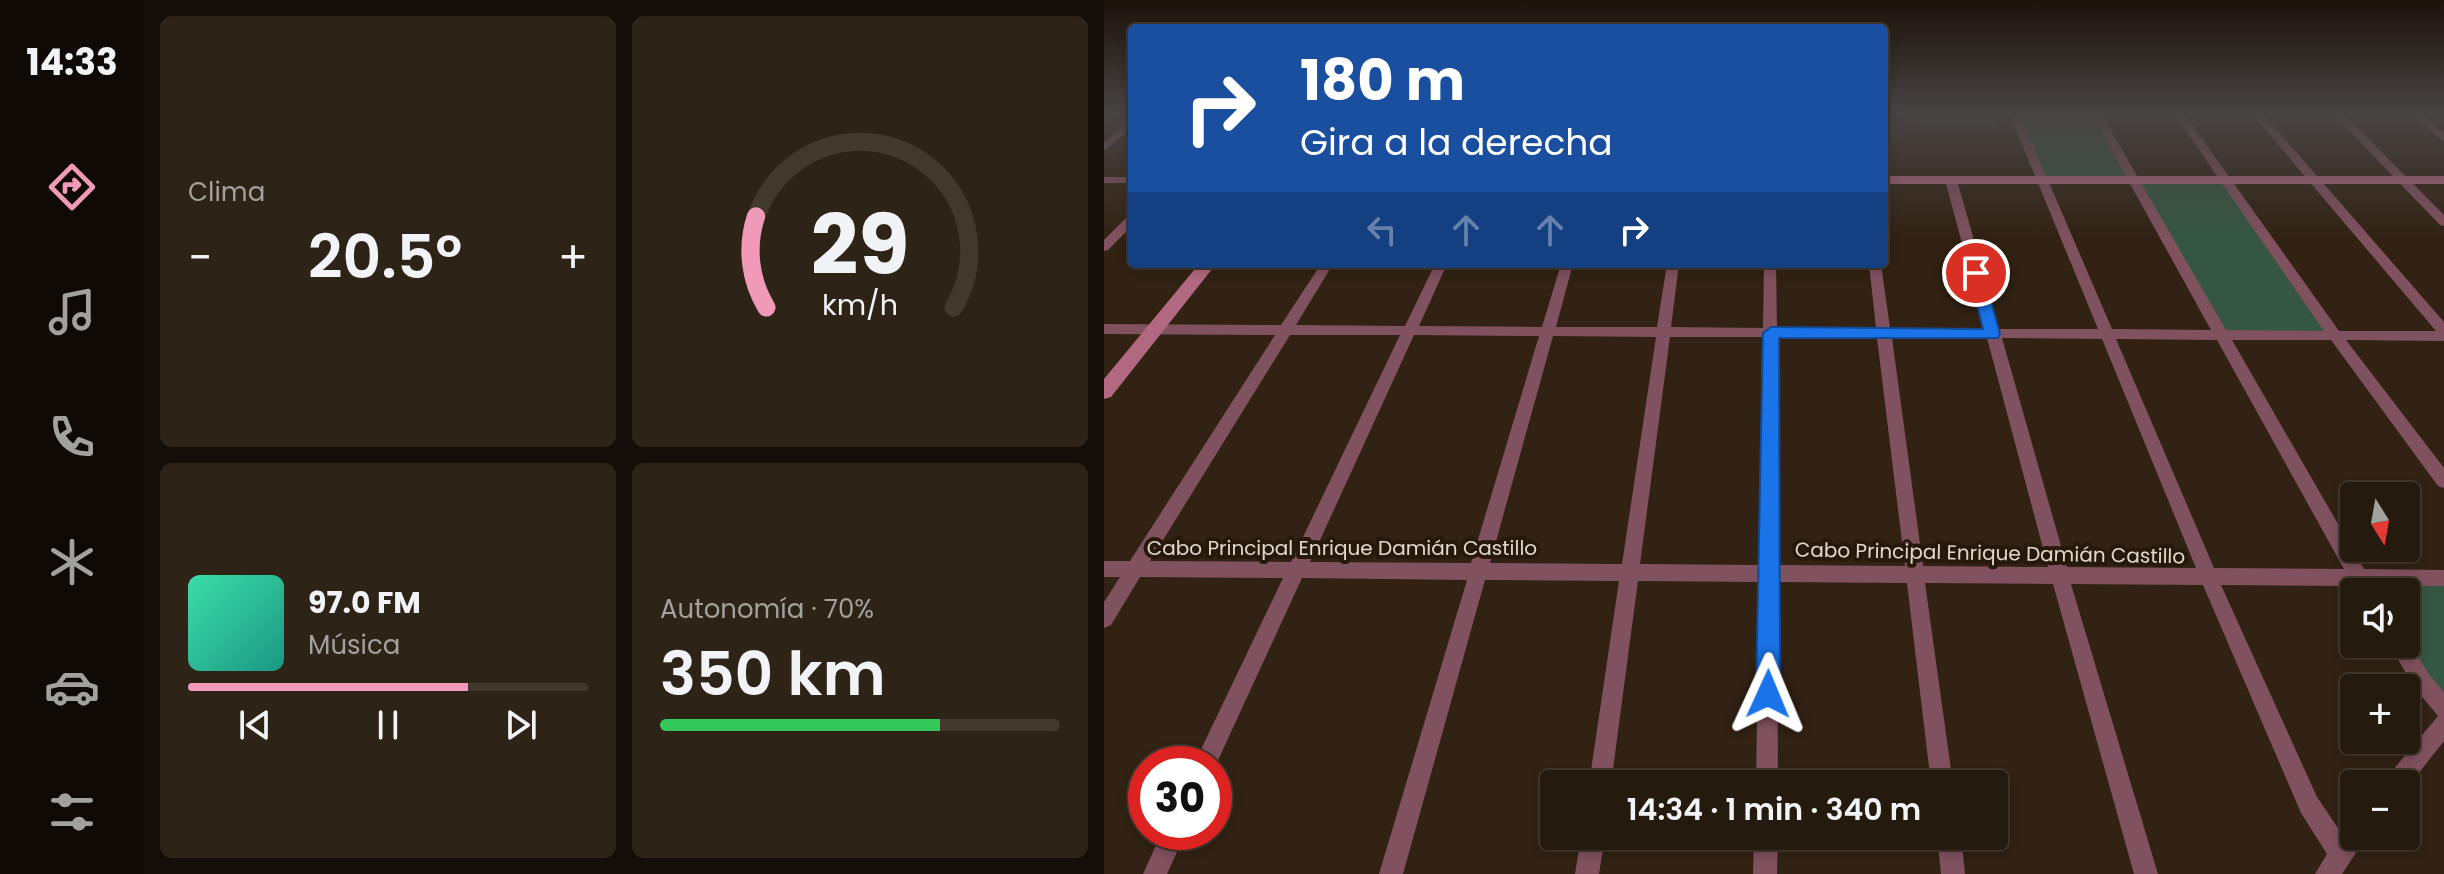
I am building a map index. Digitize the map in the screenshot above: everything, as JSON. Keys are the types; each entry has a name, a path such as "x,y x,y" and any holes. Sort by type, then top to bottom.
{"street":[{"path":"2031,156 2209,578 2309,805 2340,837"},
{"path":"2120,156 2359,578"},
{"path":"2210,156 2334,334 2444,481"},
{"path":"2293,156 2444,334"},
{"path":"2379,156 2444,222"},
{"path":"1104,180 1128,180"},
{"path":"1888,180 2444,180"},
{"path":"1951,180 2060,577 2146,874"},
{"path":"1104,247 1128,223"},
{"path":"1104,392 1205,268"},
{"path":"1104,619 1324,268"},
{"path":"1213,746 1439,268"},
{"path":"1391,874 1566,268"},
{"path":"1602,770 1672,268"},
{"path":"1767,770 1770,268"},
{"path":"1876,268 1940,770"},
{"path":"1104,329 2444,334"},
{"name":"Cabo Principal Enrique Damián Castillo","path":"1104,569 2209,578 2340,584"},
{"name":"Cabo Principal Enrique Damián Castillo","path":"2420,580 2444,578"},
{"path":"2408,658 2444,708"},
{"path":"2407,770 2444,724"},
{"path":"1155,874 1166,850"},
{"path":"1587,874 1591,850"},
{"path":"1765,874 1766,850"},
{"path":"1950,850 1953,874"},
{"path":"2327,874 2344,850"}],"green space":[{"path":"2031,156 2120,156 2134,181 2042,182"},
{"path":"2135,181 2227,181 2332,333 2222,332"},
{"path":"2358,577 2444,578 2444,706 2415,658 2420,658 2420,578"}],"route":[{"path":"1768,694 1771,333 1992,334 1976,273"}]}
